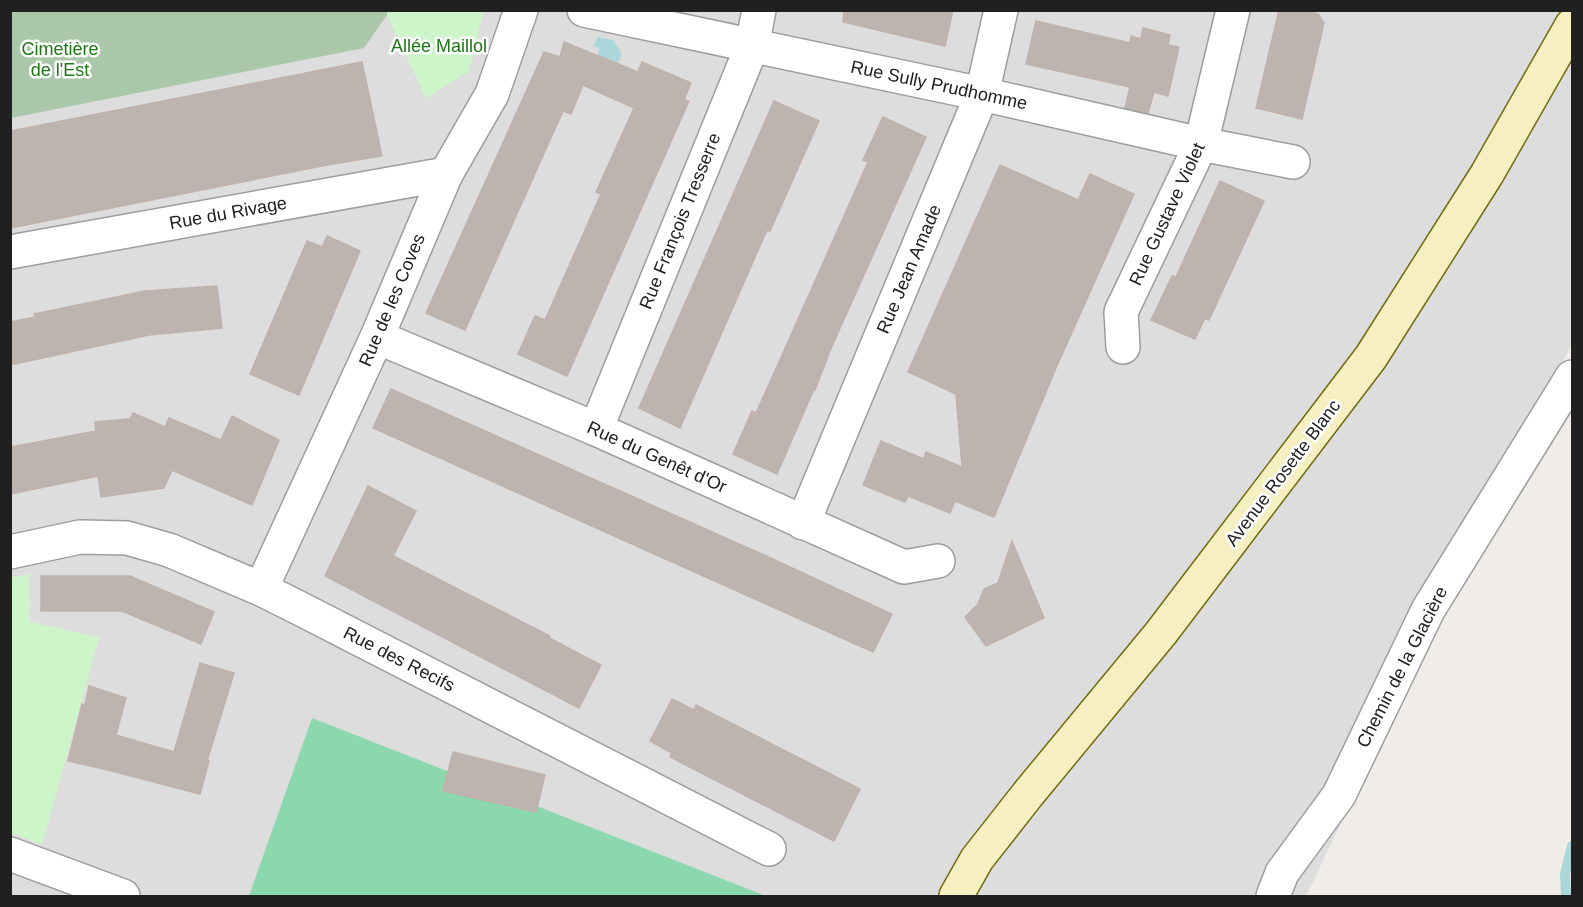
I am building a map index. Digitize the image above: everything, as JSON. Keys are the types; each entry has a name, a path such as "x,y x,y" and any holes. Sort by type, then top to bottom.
{"main road":[{"name":"Avenue Rosette Blanc","path":"956,897 984,850 1161,633 1371,357 1487,174 1572,25"}],"street":[{"name":"Rue de les Coves","path":"261,589 377,337 446,174 492,94 520,10"},
{"name":"Rue Sully Prudhomme","path":"584,10 1293,162"},
{"name":"Rue François Tresserre","path":"596,429 752,46 759,10"},
{"name":"Rue Jean Amade","path":"803,522 982,94 1001,10"},
{"name":"Rue Gustave Violet","path":"1123,347 1121,312 1201,144 1233,10"},
{"name":"Rue du Rivage","path":"10,252 446,174"},
{"name":"Rue du Genêt d'Or","path":"377,337 596,429 904,567 939,561"},
{"name":"Chemin de la Glacière","path":"1273,897 1282,873 1338,795 1428,610 1572,377"},
{"name":"Rue des Recifs","path":"10,552 80,537 127,538 169,550 261,589 769,849"},
{"path":"10,854 123,897"}],"shaded area":[{"path":"10,11 1572,11 1572,343 1306,896 11,896"}],"green space":[{"name":"Allée Maillol","path":"388,10 483,11 469,71 426,98 387,15"},
{"name":"Cimetière de l'Est","path":"11,11 388,11 364,48 11,118"},
{"path":"29,574 30,622 99,637 42,845 10,832 11,577"},
{"path":"312,718 766,896 249,896"}],"water":[{"path":"598,37 613,40 622,54 606,90 591,68 600,49 593,46"}],"building":[{"path":"844,10 953,10 945,46 843,22"},
{"path":"1279,10 1304,10 1318,14 1324,23 1302,119 1256,108"},
{"path":"1036,21 1130,43 1131,36 1141,39 1143,28 1170,35 1168,45 1179,47 1168,96 1154,92 1148,113 1125,108 1130,87 1026,64"},
{"path":"564,42 638,72 642,62 691,83 684,100 689,101 567,376 518,354 535,316 545,320 601,194 596,192 634,108 583,85 571,114 563,111 465,330 426,313 544,52 560,57"},
{"path":"362,62 382,156 10,228 10,131"},
{"path":"774,101 819,121 770,231 767,230 680,428 639,408"},
{"path":"883,117 926,137 777,474 733,454 752,411 756,413 775,371 868,162 863,160"},
{"path":"1000,165 1078,200 1090,174 1134,194 1056,368 994,517 955,501 950,513 908,496 905,502 863,485 881,441 924,459 926,452 962,467 956,394 908,372"},
{"path":"1220,181 1264,201 1209,320 1205,318 1195,339 1151,320 1172,276 1176,277"},
{"path":"327,236 360,251 299,395 250,374 307,241 322,247"},
{"path":"217,286 222,328 149,335 10,365 10,322 35,317 34,314 145,291"},
{"path":"391,389 892,614 873,652 373,428"},
{"path":"133,413 165,427 169,418 221,440 232,416 279,440 252,505 172,470 164,488 101,497 98,476 10,494 10,447 96,431 95,422 130,419"},
{"path":"368,486 416,511 393,556 550,636 549,638 601,665 579,708 325,576"},
{"path":"1012,541 1044,618 986,646 965,617 978,604 984,589 998,583"},
{"path":"41,576 130,576 214,612 201,644 122,611 41,611"},
{"path":"200,663 234,673 207,761 209,761 200,794 68,761 82,704 85,705 89,686 126,698 116,735 174,752"},
{"path":"672,699 694,710 696,705 860,789 834,841 670,757 672,753 650,741"},
{"path":"453,752 545,775 536,812 443,791"}],"waterway":[{"path":"1566,896 1565,874 1572,846"}]}
